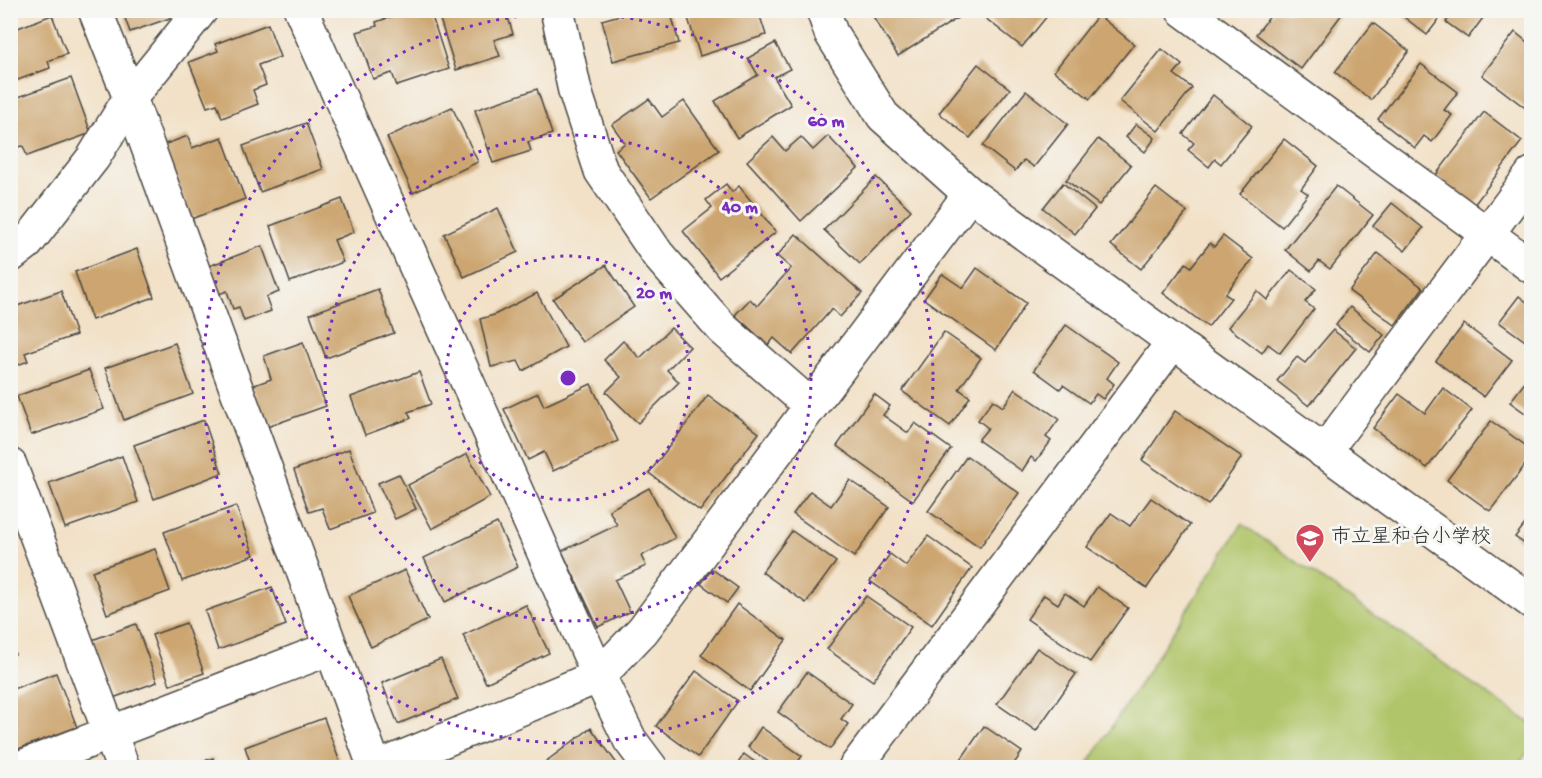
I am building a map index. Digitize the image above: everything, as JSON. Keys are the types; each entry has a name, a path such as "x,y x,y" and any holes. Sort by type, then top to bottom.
{"street":[{"path":"95,10 130,98 376,768 599,676 643,630 970,194"},
{"path":"10,256 27,243 93,158 130,98 201,10"},
{"path":"301,10 599,676 630,740 651,768"},
{"path":"557,10 575,91 601,171 658,255 723,329 811,406"},
{"path":"823,10 831,33 883,116 970,194 1532,602"},
{"path":"1183,10 1532,267"},
{"path":"1324,452 1532,174"},
{"path":"855,768 1173,342"},
{"path":"10,465 123,768"},
{"path":"19,768 331,648"}],"green space":[{"name":"市立星和台小学校","path":"1242,524 1531,724 1531,748 1516,767 1086,767"}],"building":[{"path":"116,10 167,10 170,18 130,32 123,13 118,15"},
{"path":"410,10 430,10 449,69 397,86 392,73 373,79 357,32 377,26 376,22"},
{"path":"437,10 467,10 468,13 474,10 506,10 513,34 494,40 500,56 456,70"},
{"path":"637,10 670,10 679,43 613,61 602,20"},
{"path":"691,10 758,10 766,35 700,56 686,12"},
{"path":"869,10 962,10 964,14 898,56"},
{"path":"989,10 1052,10 1022,47 984,17"},
{"path":"1275,10 1287,12 1345,10 1301,69 1256,34"},
{"path":"1395,10 1446,10 1427,35"},
{"path":"1455,10 1489,10 1468,38 1446,22"},
{"path":"52,15 67,54 48,61 50,68 10,83 10,31"},
{"path":"1098,15 1134,44 1090,99 1054,71"},
{"path":"1373,23 1409,51 1371,100 1335,72"},
{"path":"268,24 280,57 258,65 266,85 253,90 258,104 222,118 217,104 207,107 189,62 218,51 215,44"},
{"path":"1515,32 1532,46 1532,113 1482,75"},
{"path":"775,43 790,69 774,77 791,105 737,138 715,101 758,75 748,58"},
{"path":"1162,49 1182,65 1174,74 1192,88 1158,131 1120,101"},
{"path":"978,64 1010,89 970,138 939,113"},
{"path":"1421,64 1458,92 1444,110 1452,115 1432,142 1424,136 1415,148 1378,119"},
{"path":"71,78 91,133 27,156 23,146 17,147 10,130 10,100"},
{"path":"537,89 552,134 528,142 531,151 493,163 475,110"},
{"path":"1026,91 1068,124 1034,167 1024,160 1015,171 983,146"},
{"path":"1213,95 1252,126 1221,164 1215,159 1209,167 1188,150 1194,143 1183,134"},
{"path":"649,99 662,117 684,101 719,150 651,198 616,150 625,143 612,125"},
{"path":"452,107 478,162 413,193 387,137"},
{"path":"1484,112 1522,141 1474,205 1435,176"},
{"path":"306,123 323,169 260,192 243,146"},
{"path":"1136,124 1155,138 1145,152 1126,137"},
{"path":"188,136 192,148 222,137 245,199 191,219 163,145"},
{"path":"828,136 858,168 801,221 747,161 773,137 785,151 801,137 813,150"},
{"path":"1098,139 1131,165 1099,205 1066,180"},
{"path":"1284,139 1318,166 1301,189 1308,194 1282,227 1240,194"},
{"path":"876,177 911,210 860,264 824,230"},
{"path":"1063,183 1095,209 1075,234 1043,208"},
{"path":"726,184 732,192 739,186 776,232 719,277 683,231 712,208 706,200"},
{"path":"1336,186 1373,215 1330,269 1319,261 1311,271 1285,250"},
{"path":"1156,188 1187,212 1141,269 1111,245"},
{"path":"342,199 354,232 334,240 343,262 290,282 270,226"},
{"path":"1392,203 1423,228 1405,251 1373,226"},
{"path":"498,208 518,252 464,277 444,234"},
{"path":"796,234 862,293 840,317 832,309 792,354 774,338 768,345 735,315 750,299 757,306 791,268 777,256"},
{"path":"1223,236 1253,259 1225,294 1231,298 1208,327 1163,293 1186,263 1191,267 1210,243 1214,247"},
{"path":"262,246 279,292 266,297 271,311 244,321 239,307 233,309 227,291 219,294 209,266"},
{"path":"137,249 154,297 92,320 75,272"},
{"path":"1378,253 1423,288 1395,325 1349,291"},
{"path":"606,265 634,307 582,342 553,299"},
{"path":"977,268 1026,303 996,350 924,299 942,274 963,288"},
{"path":"1291,270 1316,289 1305,302 1314,309 1280,353 1268,344 1262,353 1228,327 1257,291 1267,300"},
{"path":"378,289 394,333 326,358 310,314"},
{"path":"61,291 76,335 25,353 28,361 10,368 10,301 14,299 17,306"},
{"path":"537,293 566,347 523,371 518,361 491,367 480,319 494,315"},
{"path":"1519,296 1532,306 1532,338 1528,343 1499,322"},
{"path":"1350,307 1384,335 1370,352 1336,325"},
{"path":"1464,324 1512,360 1484,397 1436,361"},
{"path":"1066,325 1118,362 1107,378 1114,384 1103,399 1096,394 1089,403 1063,385 1060,389 1034,370"},
{"path":"671,328 690,347 667,370 679,382 638,423 606,392 621,377 604,360 623,341 640,358"},
{"path":"1333,330 1356,348 1309,406 1277,381 1297,357 1305,363"},
{"path":"944,332 981,358 959,389 970,397 950,426 902,391"},
{"path":"303,342 326,406 267,427 252,386 271,379 264,356"},
{"path":"175,343 193,394 124,420 105,368"},
{"path":"89,370 104,409 31,435 17,396"},
{"path":"419,372 431,404 408,412 411,418 365,435 351,397"},
{"path":"1532,373 1532,418 1510,402"},
{"path":"591,384 618,441 553,471 544,452 528,460 504,409 538,393 544,406"},
{"path":"1443,388 1472,410 1427,468 1373,428 1399,394 1425,413"},
{"path":"1015,389 1059,419 1046,437 1051,441 1036,461 1031,457 1022,471 978,440 988,428 978,420 993,400 1003,407"},
{"path":"874,394 890,406 883,415 908,433 915,423 951,449 913,501 837,446"},
{"path":"708,395 759,433 700,511 649,473"},
{"path":"1175,411 1242,457 1208,505 1142,460"},
{"path":"204,420 222,473 154,499 134,445"},
{"path":"1491,421 1532,450 1532,456 1490,511 1447,480"},
{"path":"349,449 373,513 330,529 322,508 309,512 294,470"},
{"path":"467,454 490,497 432,529 408,485"},
{"path":"122,456 138,502 65,528 49,483"},
{"path":"967,456 1019,493 980,547 928,511"},
{"path":"399,474 416,509 395,519 378,483"},
{"path":"850,480 889,507 854,557 793,514 810,491 831,506"},
{"path":"649,488 675,538 641,556 646,566 615,580 630,612 598,627 562,551 617,525 609,510"},
{"path":"1151,498 1190,525 1147,588 1087,547 1111,513 1130,526"},
{"path":"236,506 254,555 182,581 164,532"},
{"path":"1532,515 1532,549 1515,537"},
{"path":"497,523 518,567 445,602 424,558"},
{"path":"792,531 836,562 806,603 762,572"},
{"path":"928,536 972,568 932,625 870,581 890,554 906,566"},
{"path":"155,549 170,591 107,614 92,571"},
{"path":"712,569 738,588 727,603 701,584"},
{"path":"405,570 428,620 371,647 348,596"},
{"path":"272,587 286,625 218,650 205,611"},
{"path":"1097,587 1128,608 1090,662 1027,619 1044,595 1058,604 1065,593 1084,606"},
{"path":"866,596 911,627 873,681 827,649"},
{"path":"737,604 786,640 750,691 701,655"},
{"path":"526,605 549,653 486,683 463,635"},
{"path":"186,623 204,673 170,685 152,635"},
{"path":"136,624 157,682 113,698 92,640"},
{"path":"10,641 15,654 10,656"},
{"path":"1037,648 1076,674 1036,731 997,704"},
{"path":"441,659 458,699 398,724 382,683"},
{"path":"696,671 738,701 698,757 656,726"},
{"path":"807,672 852,704 841,719 848,724 830,749 778,712"},
{"path":"56,673 77,727 10,752 10,690"},
{"path":"324,718 342,768 252,768 245,747"},
{"path":"984,726 1022,752 1011,768 955,768"},
{"path":"761,727 802,756 794,768 777,768 748,747"},
{"path":"591,728 618,765 614,768 537,768"},
{"path":"744,754 763,768 735,768"},
{"path":"213,758 216,768 187,768 187,767"}],"place":[{"name":"市立星和台小学校","path":"1310,564"}]}
